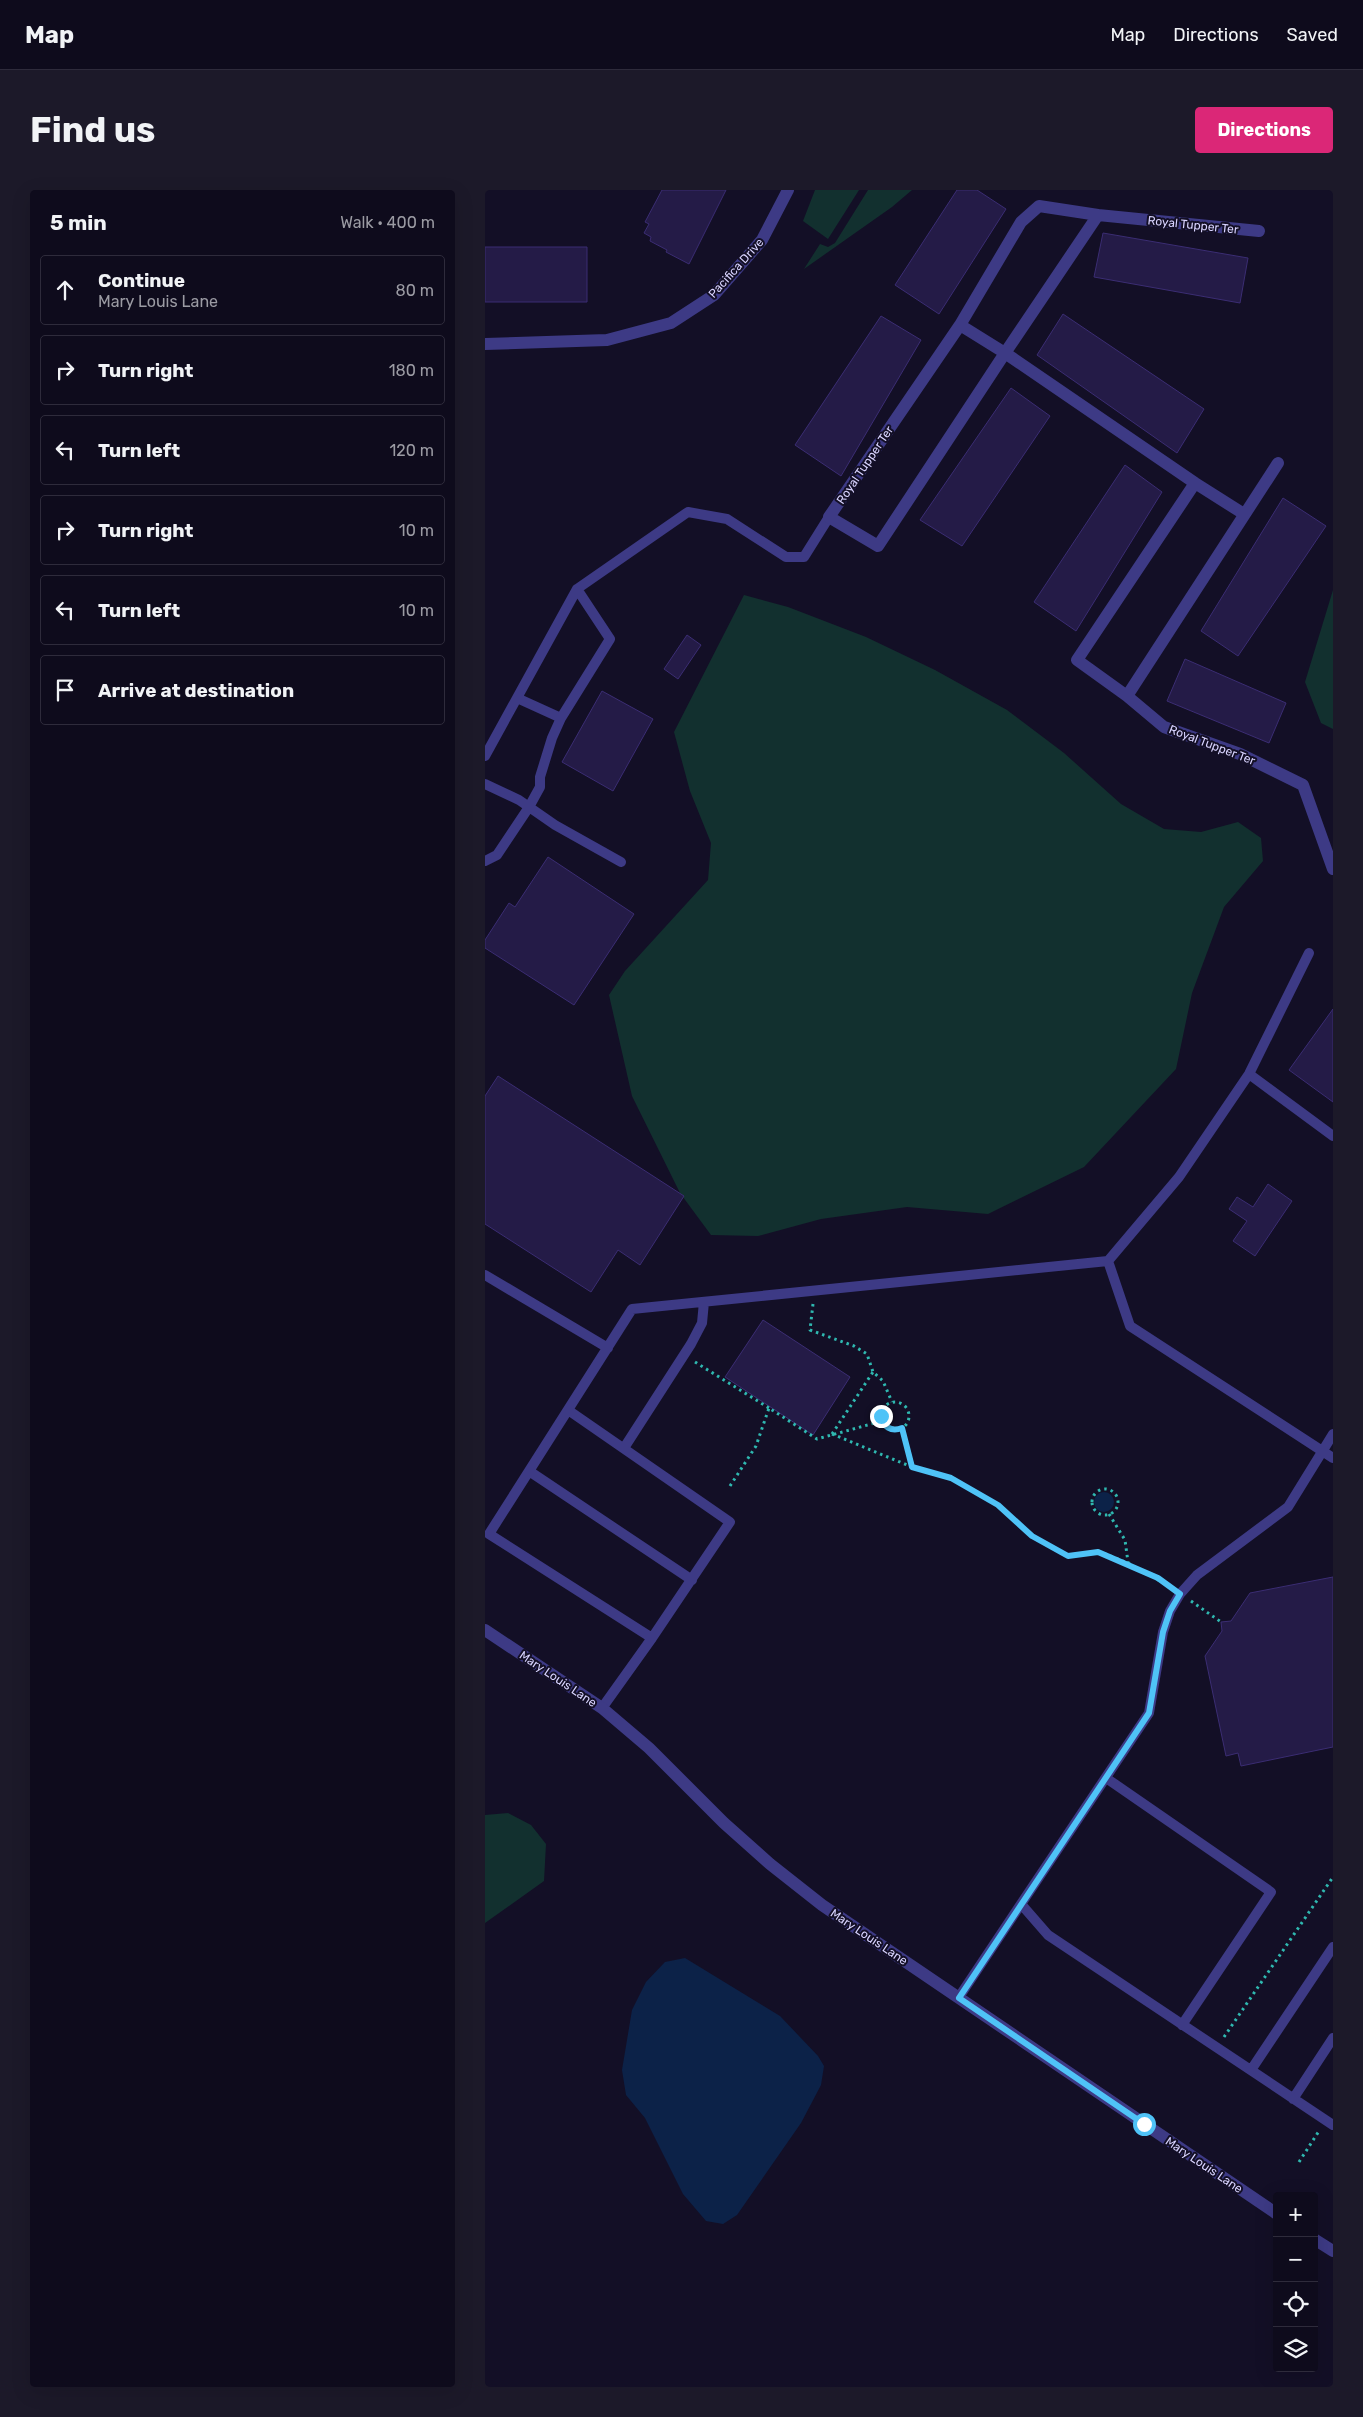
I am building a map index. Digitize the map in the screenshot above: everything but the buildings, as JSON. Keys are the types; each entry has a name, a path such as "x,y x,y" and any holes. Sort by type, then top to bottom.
{"street":[{"name":"Pacifica Drive","path":"485,344 607,340 671,323 714,295 762,240 788,190"},
{"name":"Royal Tupper Ter","path":"1098,215 878,546 829,516 960,324 1021,222 1039,206 1098,215 1259,231"},
{"path":"960,324 1244,514"},
{"path":"1127,696 1278,463"},
{"name":"Royal Tupper Ter","path":"1195,483 1077,660 1127,696 1164,727 1240,754 1303,785 1333,869"},
{"name":"Mary Louis Lane","path":"485,1630 602,1708 649,1748 724,1823 770,1864 822,1905 1273,2211"},
{"path":"1318,2242 1333,2251"}],"lane":[{"path":"485,756 577,590 688,512 727,519 785,557 804,557 829,516"},
{"path":"485,861 497,855 529,807 539,787 540,777 552,738 561,718 610,639 577,590"},
{"path":"517,698 561,718"},
{"path":"485,784 529,807 555,825 621,862"},
{"path":"652,1638 489,1534 632,1309 1108,1261 1179,1177 1249,1074 1309,953"},
{"path":"1249,1074 1333,1136"},
{"path":"1108,1261 1130,1326 1333,1458"},
{"path":"485,1275 608,1348"},
{"path":"624,1448 691,1344 702,1323 704,1302"},
{"path":"568,1410 730,1522 652,1638 602,1708"},
{"path":"959,1998 1149,1713 1163,1632 1170,1611 1180,1594 1197,1575 1288,1507 1333,1434"},
{"path":"529,1471 691,1580"},
{"path":"1106,1778 1271,1892 1182,2025"},
{"path":"1021,1904 1049,1935 1330,2123"},
{"path":"1251,2070 1333,1948"},
{"path":"1293,2099 1333,2038"}],"path":[{"path":"815,1290 809,1330 854,1346 867,1354 873,1372 883,1381 892,1402"},
{"path":"693,1361 817,1439 882,1421"},
{"path":"832,1434 873,1372"},
{"path":"892,1402 905,1405 909,1413 908,1422 902,1428 893,1430 884,1425 882,1421 884,1407 892,1402"},
{"path":"730,1486 756,1446 769,1408"},
{"path":"902,1428 912,1467"},
{"path":"832,1434 912,1467 951,1478 998,1505 1032,1536 1068,1556 1098,1552 1128,1563 1158,1578 1221,1622"},
{"path":"1109,1489 1117,1498 1115,1510 1109,1514 1100,1514 1093,1508 1093,1496 1100,1490 1109,1489"},
{"path":"1109,1514 1125,1540 1128,1563"},
{"path":"1217,2047 1333,1877"},
{"path":"1299,2162 1330,2123"}],"green space":[{"path":"815,190 859,190 828,239 803,221"},
{"path":"868,190 912,190 892,207 804,269 820,244 828,247 835,243"},
{"path":"1333,590 1333,729 1321,723 1305,682"},
{"path":"744,595 788,607 866,637 935,670 1007,710 1064,753 1121,804 1164,829 1201,832 1238,822 1261,838 1263,861 1224,907 1192,993 1176,1069 1084,1167 988,1214 907,1207 821,1219 758,1236 711,1235 680,1193 632,1096 609,995 625,971 708,880 711,843 690,791 674,732"},
{"path":"508,1813 531,1825 546,1844 544,1881 485,1923 485,1815"}],"water":[{"path":"1104,1492 1111,1495 1114,1502 1111,1509 1104,1512 1097,1509 1094,1502 1097,1495"},
{"path":"685,1958 780,2016 818,2056 824,2066 821,2085 801,2123 737,2215 723,2224 706,2221 683,2194 645,2118 626,2095 622,2070 632,2010 646,1982 665,1962"}],"route":[{"path":"881,1416 884,1425 888,1428 897,1430 902,1428 912,1467 951,1478 998,1505 1032,1536 1068,1556 1098,1552 1128,1563 1158,1578 1180,1594 1170,1611 1163,1632 1149,1713 959,1998 1144,2124"}]}
